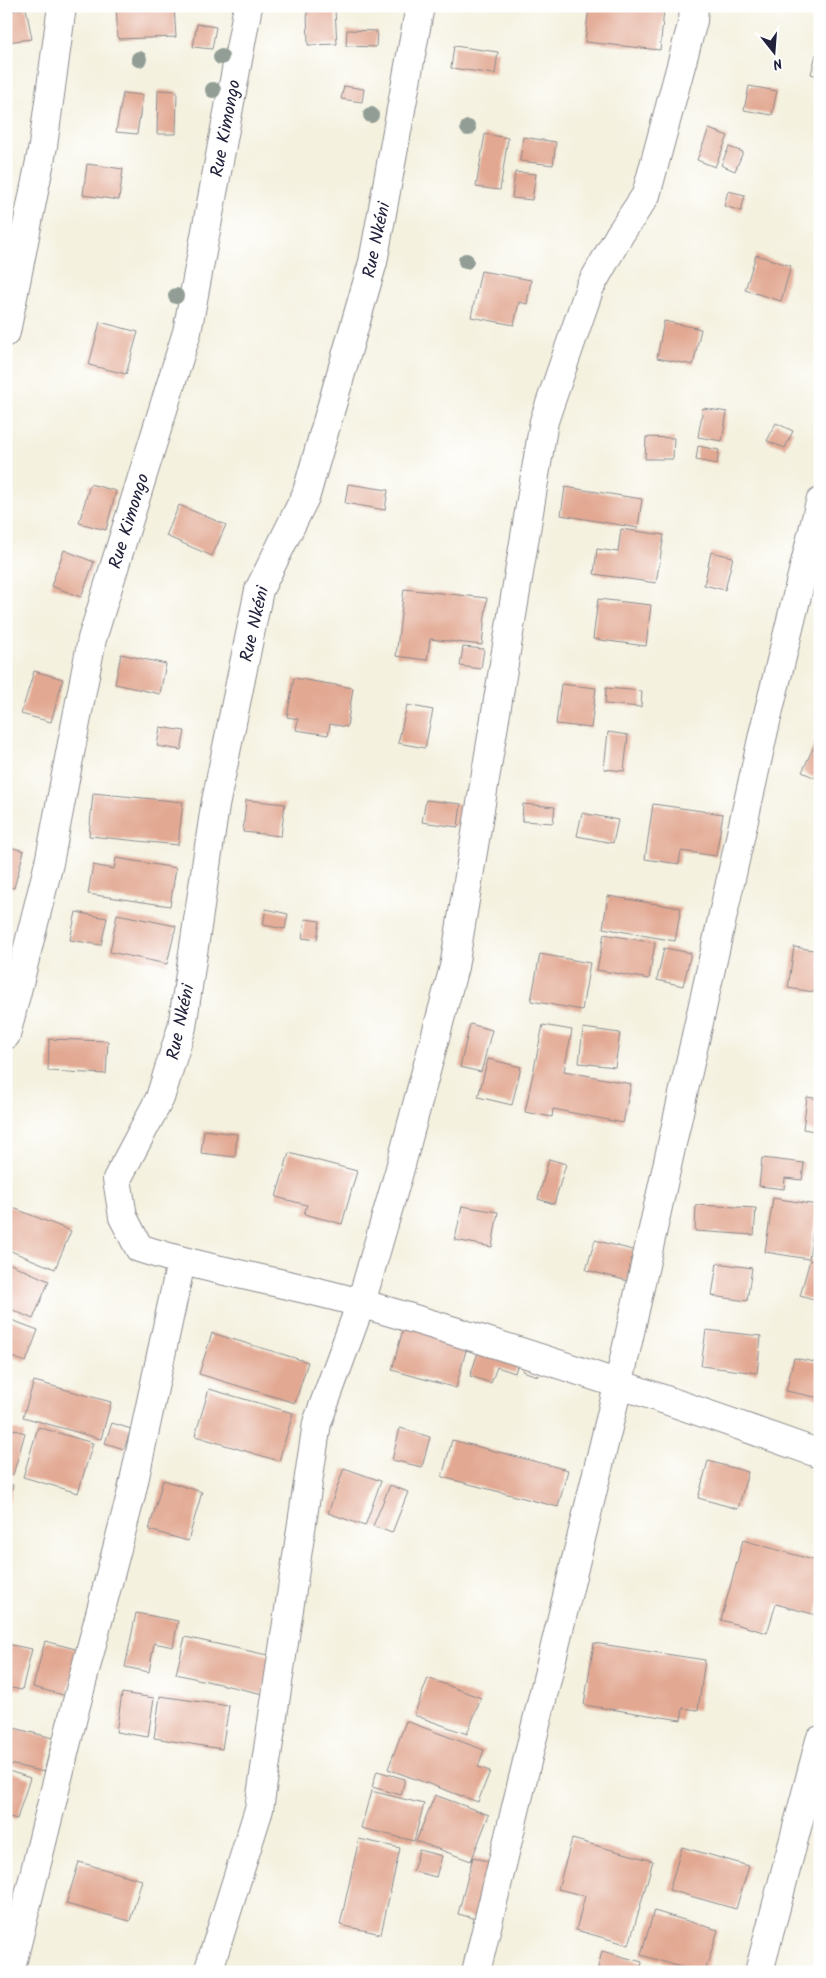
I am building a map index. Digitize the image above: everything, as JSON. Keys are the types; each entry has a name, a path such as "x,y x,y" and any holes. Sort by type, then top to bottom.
{"street":[{"path":"6,332 43,146 62,6"},
{"name":"Rue Kimongo","path":"6,1035 49,863 92,639 187,332 248,6"},
{"name":"Rue Nkéni","path":"182,1262 138,1248 122,1216 118,1180 160,1098 182,1027 215,806 259,590 306,494 373,262 420,6"},
{"path":"208,1972 259,1809 317,1423 361,1303 400,1172 454,967 544,421 590,288 620,234 646,195 692,21 694,6"},
{"path":"476,1972 619,1382 762,740 820,502"},
{"path":"10,1972 74,1713 131,1495 182,1262 361,1303 619,1382 820,1454"},
{"path":"759,1972 820,1740"}],"building":[{"path":"116,6 174,6 176,37 118,39"},
{"path":"589,6 631,6 664,10 660,50 585,42"},
{"path":"26,8 32,39 6,42 6,12"},
{"path":"335,10 337,44 308,45 307,11"},
{"path":"197,24 216,27 212,49 193,47"},
{"path":"347,30 377,31 376,47 346,46"},
{"path":"454,46 498,52 495,74 451,68"},
{"path":"816,54 820,55 820,77 811,74"},
{"path":"344,86 364,89 362,102 341,99"},
{"path":"749,86 777,91 772,115 744,110"},
{"path":"158,90 177,91 176,134 157,134"},
{"path":"123,93 143,95 137,134 116,132"},
{"path":"709,129 728,136 715,167 697,160"},
{"path":"485,134 508,138 500,190 476,187"},
{"path":"523,137 556,142 553,165 520,161"},
{"path":"729,147 743,152 735,171 721,165"},
{"path":"87,164 123,169 119,200 83,195"},
{"path":"515,172 536,174 532,200 512,198"},
{"path":"728,191 745,195 741,211 724,206"},
{"path":"756,255 791,266 781,301 745,290"},
{"path":"481,271 531,280 527,304 519,302 514,325 471,317"},
{"path":"664,321 701,329 693,365 657,358"},
{"path":"100,322 138,332 126,374 89,365"},
{"path":"703,408 727,412 722,441 698,437"},
{"path":"776,423 793,431 785,448 767,441"},
{"path":"646,437 674,438 673,459 645,459"},
{"path":"698,446 719,450 717,464 696,460"},
{"path":"90,484 116,491 106,530 79,523"},
{"path":"348,484 388,490 385,510 345,503"},
{"path":"565,487 642,499 638,528 561,515"},
{"path":"179,505 226,525 212,556 166,536"},
{"path":"621,529 664,535 656,583 594,574 597,549 618,552"},
{"path":"64,550 94,562 81,597 51,586"},
{"path":"711,552 733,557 725,590 704,585"},
{"path":"404,589 487,598 482,645 430,639 427,660 396,656"},
{"path":"598,599 651,605 646,646 593,639"},
{"path":"463,647 484,649 481,669 460,666"},
{"path":"121,654 166,664 160,694 115,684"},
{"path":"34,671 63,679 51,722 21,714"},
{"path":"294,678 353,688 347,727 330,724 328,735 296,730 298,719 287,717"},
{"path":"561,684 596,688 591,728 556,724"},
{"path":"606,688 642,691 641,707 605,704"},
{"path":"407,705 433,710 425,748 398,743"},
{"path":"160,727 185,731 181,750 157,746"},
{"path":"608,732 628,735 624,771 604,769"},
{"path":"820,733 820,780 802,772"},
{"path":"93,793 183,802 178,845 89,836"},
{"path":"246,800 285,804 281,836 243,832"},
{"path":"426,800 461,804 458,827 422,822"},
{"path":"523,804 555,807 553,823 522,821"},
{"path":"653,804 723,814 716,856 681,851 679,864 645,859"},
{"path":"582,813 618,820 613,843 577,836"},
{"path":"6,846 24,851 14,888 6,886"},
{"path":"116,858 176,868 170,906 88,894 93,865 114,869"},
{"path":"608,896 681,908 675,941 603,928"},
{"path":"266,909 288,914 285,929 263,925"},
{"path":"76,912 107,918 101,945 70,940"},
{"path":"117,914 176,926 167,964 110,952"},
{"path":"305,919 320,921 317,940 302,938"},
{"path":"604,934 655,943 649,979 597,970"},
{"path":"794,947 820,951 820,993 788,988"},
{"path":"664,948 691,953 683,986 657,980"},
{"path":"540,954 590,963 582,1010 531,1001"},
{"path":"470,1024 492,1030 481,1072 460,1067"},
{"path":"543,1025 572,1030 564,1071 631,1084 623,1123 553,1109 552,1117 525,1112"},
{"path":"583,1028 620,1033 615,1067 579,1063"},
{"path":"49,1039 108,1041 106,1074 48,1071"},
{"path":"488,1059 521,1067 512,1105 478,1097"},
{"path":"807,1097 820,1099 820,1132 803,1129"},
{"path":"204,1130 237,1134 235,1157 201,1153"},
{"path":"289,1153 357,1171 342,1224 304,1214 307,1205 276,1197"},
{"path":"762,1158 804,1163 802,1180 785,1178 784,1189 759,1186"},
{"path":"549,1159 566,1164 554,1204 538,1199"},
{"path":"773,1198 817,1205 809,1259 765,1252"},
{"path":"6,1205 71,1231 55,1269 6,1249"},
{"path":"696,1205 756,1208 754,1235 695,1231"},
{"path":"462,1206 498,1212 492,1247 455,1240"},
{"path":"595,1240 640,1252 632,1282 586,1270"},
{"path":"810,1260 820,1263 820,1302 800,1296"},
{"path":"6,1262 49,1281 33,1319 6,1307"},
{"path":"717,1263 752,1268 747,1301 712,1296"},
{"path":"6,1318 38,1330 26,1362 6,1355"},
{"path":"405,1322 469,1339 456,1388 392,1370"},
{"path":"706,1330 761,1336 757,1373 701,1366"},
{"path":"212,1333 308,1362 295,1403 199,1374"},
{"path":"481,1344 520,1356 515,1373 497,1367 491,1383 470,1376"},
{"path":"527,1357 542,1361 538,1376 522,1371"},
{"path":"794,1358 820,1363 820,1398 786,1391"},
{"path":"34,1381 111,1402 101,1439 23,1417"},
{"path":"209,1389 293,1413 279,1461 195,1436"},
{"path":"112,1423 131,1429 124,1449 105,1443"},
{"path":"6,1427 25,1433 13,1475 6,1473"},
{"path":"38,1427 93,1443 78,1493 23,1477"},
{"path":"400,1428 430,1437 422,1467 392,1460"},
{"path":"452,1440 568,1470 558,1507 442,1477"},
{"path":"708,1461 748,1472 738,1509 698,1498"},
{"path":"344,1468 381,1481 365,1526 328,1513"},
{"path":"163,1480 202,1492 188,1541 149,1530"},
{"path":"6,1483 13,1485 7,1509 6,1509"},
{"path":"390,1485 408,1492 392,1533 373,1526"},
{"path":"743,1540 820,1562 820,1600 816,1615 776,1604 767,1633 721,1620"},
{"path":"136,1613 178,1621 173,1647 154,1643 149,1672 125,1667"},
{"path":"185,1637 272,1656 263,1694 176,1674"},
{"path":"45,1641 79,1650 67,1696 33,1687"},
{"path":"594,1643 705,1660 698,1710 683,1708 681,1720 584,1705"},
{"path":"6,1644 32,1649 22,1690 6,1687"},
{"path":"428,1678 481,1698 467,1734 414,1715"},
{"path":"122,1693 154,1698 148,1737 116,1732"},
{"path":"160,1696 229,1706 222,1749 154,1738"},
{"path":"406,1721 484,1750 478,1767 490,1771 478,1802 388,1769"},
{"path":"6,1726 53,1738 44,1772 6,1763"},
{"path":"6,1770 30,1778 17,1819 6,1816"},
{"path":"377,1771 405,1779 401,1795 372,1787"},
{"path":"371,1791 424,1804 414,1841 361,1828"},
{"path":"435,1795 489,1815 471,1861 416,1841"},
{"path":"359,1839 400,1848 381,1934 340,1925"},
{"path":"572,1839 653,1861 629,1945 576,1930 585,1896 558,1889"},
{"path":"682,1847 749,1866 736,1909 669,1890"},
{"path":"419,1850 442,1856 436,1877 413,1871"},
{"path":"473,1857 496,1864 481,1920 458,1914"},
{"path":"79,1862 142,1880 130,1921 66,1904"},
{"path":"654,1911 718,1930 705,1972 697,1972 641,1955"},
{"path":"602,1951 642,1962 640,1972 597,1972"}]}
